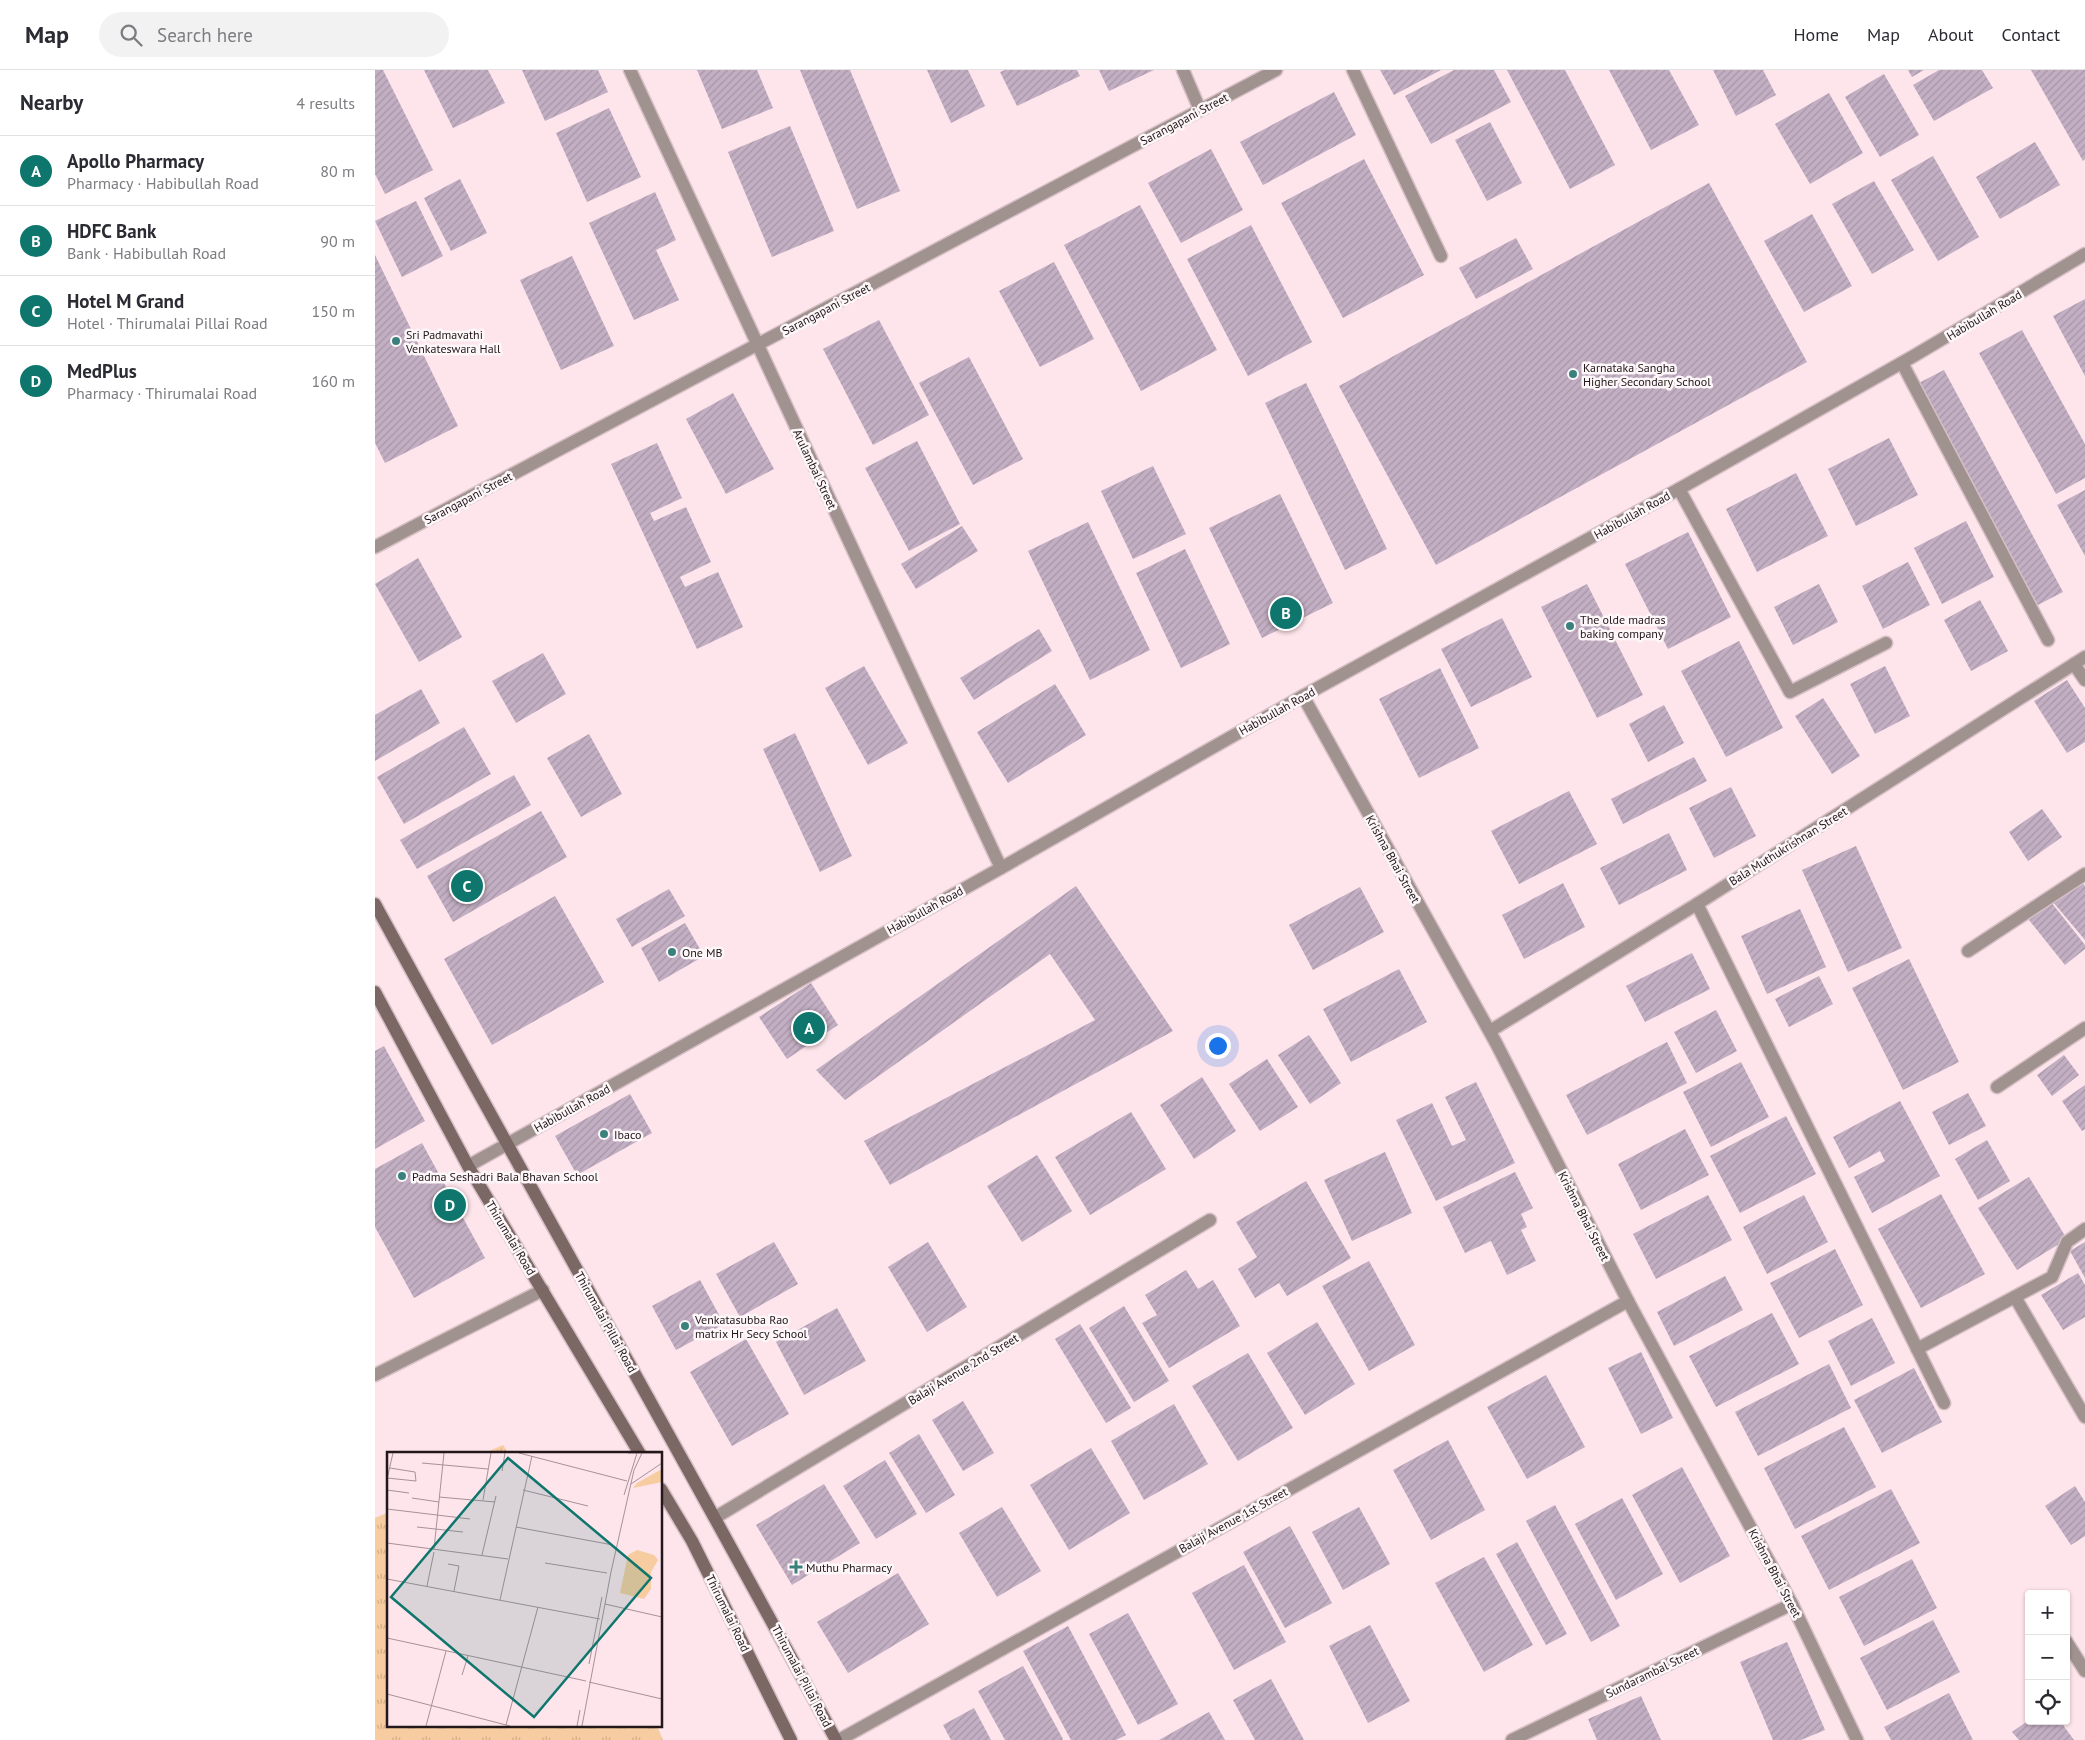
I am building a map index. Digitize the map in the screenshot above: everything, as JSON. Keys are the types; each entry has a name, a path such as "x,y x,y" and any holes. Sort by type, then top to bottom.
{"main road":[{"name":"Thirumalai Pillai Road","path":"375,904 838,1740"},
{"name":"Thirumalai Road","path":"375,992 469,1166 639,1452"},
{"name":"Thirumalai Road","path":"663,1492 692,1541 791,1740"}],"street":[{"name":"Arulambal Street","path":"630,70 1001,868"},
{"path":"1183,70 1200,110"},
{"name":"Sarangapani Street","path":"375,547 1276,70"},
{"path":"1353,70 1441,256"},
{"name":"Habibullah Road","path":"469,1166 1001,868 1303,696 1679,489 1902,363 2085,254"},
{"path":"1902,363 2048,640"},
{"path":"1679,489 1790,692 1886,643"},
{"path":"2080,660 2085,680"},
{"name":"Bala Muthukrishnan Street","path":"1490,1031 1697,904 2080,660"},
{"name":"Krishna Bhai Street","path":"1303,696 1490,1031 1628,1300 1792,1604 1857,1740"},
{"path":"1968,951 2085,874"},
{"path":"1697,904 1943,1403"},
{"path":"1997,1087 2085,1028"},
{"name":"Balaji Avenue 2nd Street","path":"716,1517 1210,1220"},
{"path":"1917,1349 2052,1277 2067,1242 2085,1229"},
{"path":"375,1374 543,1290"},
{"path":"2015,1297 2085,1417"},
{"name":"Balaji Avenue 1st Street","path":"838,1740 1628,1300"},
{"name":"Sundarambal Street","path":"1511,1740 1792,1604"},
{"path":"2070,1648 2085,1672"}],"green space":[{"path":"503,1445 508,1452 487,1452"},
{"path":"387,1513 387,1728 658,1728 663,1740 375,1740 375,1518"}],"building":[{"path":"375,70 383,70 433,170 385,194 375,174"},
{"path":"424,70 488,70 505,103 453,128"},
{"path":"522,70 598,70 608,92 545,121"},
{"path":"697,70 757,70 773,108 722,129"},
{"path":"800,70 850,70 900,191 857,209"},
{"path":"927,70 968,70 985,106 951,123"},
{"path":"1005,70 1077,70 1080,76 1017,106 1000,72"},
{"path":"1099,70 1154,70 1109,91"},
{"path":"1380,70 1441,70 1394,95"},
{"path":"1454,70 1494,70 1511,102 1431,144 1405,96"},
{"path":"1507,70 1565,70 1615,165 1570,189"},
{"path":"1609,70 1669,70 1699,125 1651,150"},
{"path":"1713,70 1763,70 1776,95 1736,116"},
{"path":"1908,70 1924,70 1912,77"},
{"path":"1939,70 1982,70 1993,88 1934,121 1913,85"},
{"path":"2031,70 2085,70 2085,159 2083,161"},
{"path":"1884,74 1919,135 1880,157 1845,97"},
{"path":"1334,92 1356,135 1263,185 1240,142"},
{"path":"1829,93 1863,153 1810,184 1775,124"},
{"path":"609,108 641,177 587,202 556,133"},
{"path":"1490,122 1522,183 1487,201 1455,140"},
{"path":"790,126 834,231 772,257 728,152"},
{"path":"2035,142 2060,185 2000,219 1976,177"},
{"path":"1211,149 1243,210 1181,243 1148,183"},
{"path":"1933,156 1979,237 1938,261 1891,180"},
{"path":"1364,159 1424,275 1343,318 1281,203"},
{"path":"460,179 487,233 451,251 424,198"},
{"path":"1874,181 1914,250 1872,274 1832,204"},
{"name":"Karnataka Sangha Higher Secondary School","path":"1709,183 1807,362 1436,565 1339,386"},
{"path":"655,192 676,240 656,250 679,300 634,320 589,223"},
{"path":"416,201 443,256 402,277 375,221"},
{"path":"1140,205 1217,350 1141,391 1064,245"},
{"path":"1812,214 1852,286 1804,312 1764,241"},
{"path":"1251,225 1312,342 1248,376 1187,259"},
{"path":"1516,238 1533,269 1476,299 1459,268"},
{"name":"Sri Padmavathi Venkateswara Hall","path":"375,255 458,426 385,463 375,443"},
{"path":"572,256 614,346 561,370 520,280"},
{"path":"1054,262 1094,339 1040,367 999,291"},
{"path":"2085,299 2085,376 2053,316"},
{"path":"879,320 929,415 873,445 823,349"},
{"path":"2022,330 2085,444 2085,478 2056,494 1979,353"},
{"path":"969,357 1023,459 973,485 919,383"},
{"path":"1944,370 2063,592 2030,609 1911,387"},
{"path":"1306,383 1387,549 1345,570 1265,403"},
{"path":"733,393 774,469 726,494 686,419"},
{"path":"1889,438 1918,495 1856,526 1828,469"},
{"path":"917,441 960,524 909,551 865,468"},
{"path":"657,443 682,498 650,513 654,521 686,507 711,562 680,577 685,587 718,572 743,627 697,649 611,464"},
{"path":"1153,466 1186,534 1133,559 1101,491"},
{"path":"1796,473 1828,536 1757,572 1726,509"},
{"path":"2085,490 2085,556 2057,505"},
{"path":"1280,494 1333,603 1262,638 1209,528"},
{"path":"1966,521 1994,577 1942,604 1914,548"},
{"path":"1088,522 1150,650 1090,680 1028,551"},
{"path":"962,526 978,551 916,589 901,564"},
{"path":"1688,532 1731,617 1668,649 1625,564"},
{"path":"1185,549 1230,644 1181,668 1136,573"},
{"path":"418,558 462,637 419,662 375,584"},
{"path":"1908,562 1930,605 1883,629 1862,586"},
{"path":"1587,584 1643,695 1597,718 1541,607"},
{"path":"1819,584 1838,622 1793,645 1774,607"},
{"path":"1980,600 2008,651 1971,671 1944,620"},
{"path":"1502,618 1532,677 1471,707 1441,649"},
{"path":"1039,629 1052,651 974,700 960,678"},
{"path":"1739,641 1783,728 1726,757 1681,671"},
{"path":"543,653 566,694 516,723 492,681"},
{"path":"864,666 908,743 868,765 825,688"},
{"path":"1885,666 1910,716 1875,734 1850,684"},
{"path":"1440,668 1479,748 1419,778 1379,699"},
{"path":"2067,680 2085,708 2085,742 2067,753 2034,701"},
{"path":"1055,684 1086,735 1008,783 977,732"},
{"path":"421,689 440,723 375,761 375,715"},
{"path":"1823,698 1860,756 1832,774 1795,716"},
{"path":"1664,705 1684,743 1648,762 1629,724"},
{"path":"464,727 491,774 404,824 377,777"},
{"path":"795,733 852,856 820,872 763,749"},
{"path":"589,734 622,794 581,817 547,758"},
{"path":"1694,757 1707,781 1623,824 1611,799"},
{"path":"514,775 531,805 417,869 400,840"},
{"path":"1731,787 1756,836 1714,858 1689,808"},
{"path":"1569,791 1597,844 1519,884 1491,831"},
{"path":"2042,809 2062,837 2028,861 2009,832"},
{"path":"541,811 567,857 453,922 427,876"},
{"path":"1669,833 1687,870 1619,905 1600,868"},
{"path":"1856,846 1902,948 1848,972 1802,870"},
{"path":"2080,880 2085,886 2085,940 2053,902"},
{"path":"1563,883 1585,927 1524,959 1502,915"},
{"path":"1076,886 1173,1031 890,1185 864,1141 1095,1020 1050,954 845,1100 816,1070"},
{"path":"1360,887 1384,932 1313,970 1289,925"},
{"path":"669,889 685,916 632,947 616,919"},
{"path":"555,896 604,982 492,1045 444,959"},
{"path":"2051,902 2085,945 2085,949 2065,965 2029,920"},
{"path":"1800,909 1826,967 1767,994 1741,936"},
{"name":"One MB","path":"685,923 704,956 659,982 641,948"},
{"path":"1692,953 1710,989 1645,1022 1626,986"},
{"path":"1909,959 1959,1062 1903,1090 1852,988"},
{"path":"1399,969 1427,1022 1351,1062 1323,1009"},
{"path":"1819,976 1833,1004 1789,1027 1775,999"},
{"path":"811,983 838,1025 787,1059 759,1017"},
{"path":"1716,1010 1737,1051 1696,1073 1674,1032"},
{"path":"1309,1035 1341,1083 1310,1104 1278,1055"},
{"path":"1667,1042 1687,1083 1587,1135 1566,1095"},
{"path":"384,1046 425,1121 375,1149 375,1051"},
{"path":"2064,1055 2079,1075 2052,1096 2037,1075"},
{"path":"1267,1059 1298,1107 1260,1131 1229,1084"},
{"path":"1741,1062 1769,1117 1711,1147 1683,1092"},
{"path":"1202,1077 1236,1131 1194,1159 1160,1105"},
{"path":"1476,1082 1515,1163 1436,1201 1396,1120 1432,1103 1452,1146 1466,1140 1445,1097"},
{"path":"2085,1085 2085,1129 2082,1131 2062,1101"},
{"path":"1968,1093 1986,1126 1949,1145 1932,1112"},
{"name":"Ibaco","path":"630,1094 652,1133 577,1175 555,1136"},
{"path":"1900,1101 1940,1176 1872,1213 1854,1177 1885,1161 1880,1151 1849,1168 1833,1137"},
{"path":"1131,1112 1166,1169 1090,1215 1055,1157"},
{"path":"1786,1116 1816,1174 1740,1213 1710,1156"},
{"path":"1685,1129 1709,1175 1641,1210 1618,1164"},
{"path":"1987,1140 2010,1181 1978,1200 1955,1159"},
{"path":"422,1143 485,1258 414,1298 375,1227 375,1169"},
{"path":"1385,1152 1412,1213 1352,1241 1324,1180"},
{"path":"1037,1155 1072,1211 1022,1242 987,1186"},
{"path":"1515,1172 1533,1208 1521,1214 1527,1227 1521,1230 1536,1261 1507,1275 1491,1241 1465,1253 1443,1207"},
{"path":"2029,1177 2067,1239 2017,1270 1978,1208"},
{"path":"1306,1181 1351,1258 1287,1296 1279,1283 1255,1298 1238,1269 1257,1257 1236,1222"},
{"path":"1941,1194 1985,1274 1921,1308 1878,1229"},
{"path":"1708,1195 1732,1240 1656,1279 1633,1234"},
{"path":"1804,1195 1828,1242 1767,1274 1743,1227"},
{"path":"774,1242 798,1284 740,1317 716,1274"},
{"path":"928,1242 967,1307 927,1332 888,1267"},
{"path":"2085,1242 2085,1278 2070,1251"},
{"path":"1835,1249 1863,1305 1799,1338 1770,1283"},
{"path":"1369,1261 1415,1345 1369,1371 1322,1286"},
{"path":"1186,1270 1198,1289 1213,1280 1240,1326 1169,1368 1142,1323 1157,1315 1145,1295"},
{"path":"2078,1273 2085,1285 2085,1317 2063,1330 2041,1295"},
{"path":"1725,1276 1743,1310 1674,1346 1657,1312"},
{"path":"700,1280 724,1324 676,1350 652,1306"},
{"path":"1124,1306 1169,1381 1134,1402 1089,1328"},
{"path":"837,1308 866,1361 804,1395 776,1342"},
{"path":"1772,1313 1799,1364 1716,1407 1689,1356"},
{"path":"1872,1318 1895,1363 1851,1386 1828,1341"},
{"path":"1317,1322 1355,1384 1305,1415 1267,1353"},
{"path":"1080,1324 1131,1408 1106,1423 1055,1339"},
{"path":"746,1339 789,1414 732,1446 690,1372"},
{"path":"1641,1352 1673,1418 1641,1434 1608,1368"},
{"path":"1248,1353 1293,1428 1238,1461 1192,1386"},
{"path":"1829,1364 1851,1408 1758,1456 1735,1412"},
{"path":"1914,1368 1942,1422 1882,1453 1854,1400"},
{"path":"1546,1375 1585,1447 1527,1479 1487,1407"},
{"path":"963,1401 994,1453 963,1471 932,1420"},
{"path":"1174,1404 1208,1464 1144,1500 1111,1441"},
{"path":"1844,1427 1876,1487 1795,1529 1764,1468"},
{"path":"919,1434 955,1495 926,1513 889,1453"},
{"path":"1448,1440 1485,1510 1431,1540 1393,1470"},
{"path":"1091,1448 1130,1513 1069,1550 1030,1485"},
{"path":"885,1460 917,1514 876,1539 843,1486"},
{"path":"1682,1467 1730,1556 1680,1583 1632,1495"},
{"path":"824,1484 860,1543 792,1585 756,1525"},
{"path":"2075,1486 2085,1502 2085,1536 2071,1545 2045,1506"},
{"path":"1891,1489 1920,1543 1829,1590 1801,1536"},
{"path":"1622,1498 1663,1574 1616,1600 1575,1524"},
{"path":"1555,1505 1620,1626 1591,1642 1526,1521"},
{"path":"1002,1507 1041,1571 997,1597 959,1533"},
{"path":"1359,1507 1390,1564 1343,1590 1312,1532"},
{"path":"1290,1526 1332,1603 1285,1628 1243,1552"},
{"path":"1517,1542 1567,1634 1546,1645 1496,1554"},
{"path":"1484,1557 1533,1645 1484,1672 1435,1583"},
{"path":"1912,1559 1937,1608 1864,1646 1839,1597"},
{"path":"1244,1565 1286,1642 1234,1670 1192,1593"},
{"path":"898,1573 929,1624 848,1673 817,1622"},
{"path":"1128,1613 1178,1704 1138,1725 1089,1634"},
{"path":"1933,1620 1960,1672 1887,1710 1860,1658"},
{"path":"1370,1625 1410,1701 1368,1723 1329,1646"},
{"path":"1068,1626 1126,1735 1116,1740 1071,1740 1023,1651"},
{"path":"1787,1642 1825,1730 1801,1740 1773,1740 1740,1662"},
{"path":"1023,1666 1062,1740 1005,1740 978,1691"},
{"path":"1271,1679 1304,1740 1255,1740 1233,1700"},
{"path":"1949,1693 1973,1740 1891,1740 1884,1727"},
{"path":"1641,1696 1661,1740 1597,1740 1588,1719"},
{"path":"974,1708 991,1740 951,1740 943,1725"},
{"path":"1209,1712 1225,1740 1159,1740"},
{"path":"2025,1723 2025,1725 2063,1725 2074,1740 2019,1740 2012,1732"}],"place":[{"name":"Sri Padmavathi Venkateswara Hall","path":"396,341"},
{"name":"Karnataka Sangha Higher Secondary School","path":"1573,374"},
{"name":"HDFC Bank","path":"1286,613"},
{"name":"The olde madras baking company","path":"1570,626"},
{"name":"Hotel M Grand","path":"467,886"},
{"name":"One MB","path":"672,952"},
{"name":"Apollo Pharmacy","path":"809,1028"},
{"name":"Ibaco","path":"604,1134"},
{"name":"Padma Seshadri Bala Bhavan School","path":"402,1176"},
{"name":"MedPlus","path":"450,1205"},
{"name":"Venkatasubba Rao matrix Hr Secy School","path":"685,1326"},
{"name":"Muthu Pharmacy","path":"796,1567"}]}
